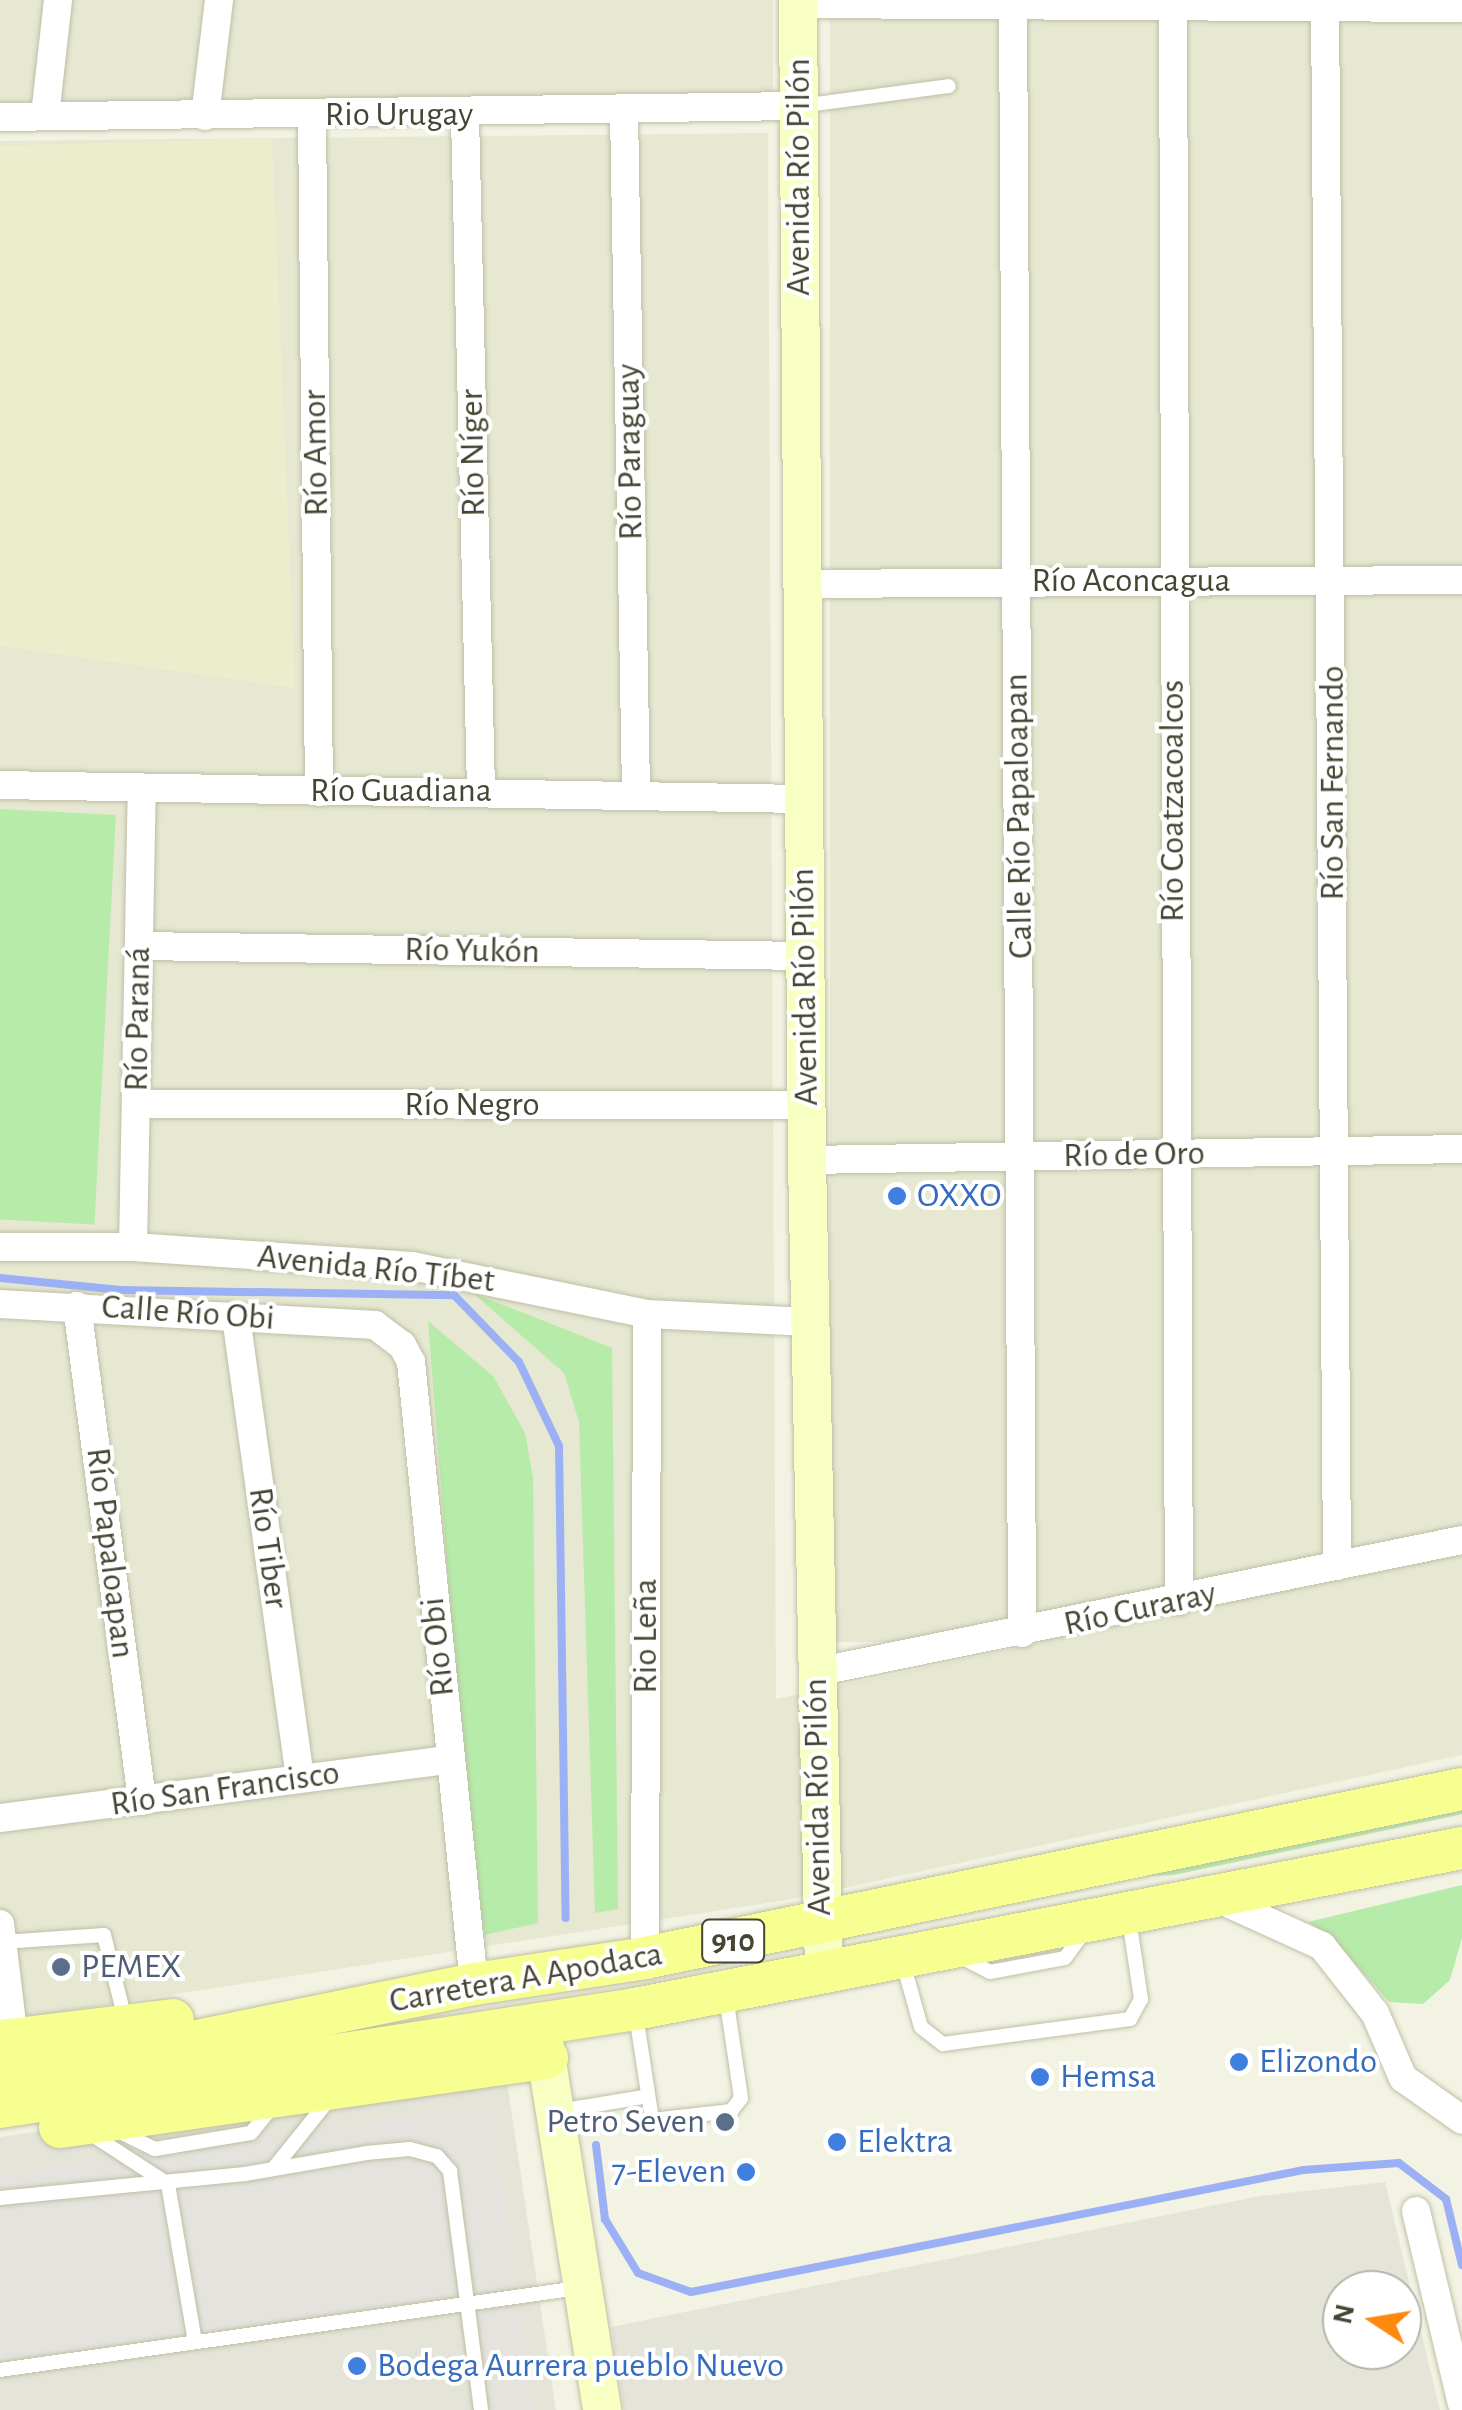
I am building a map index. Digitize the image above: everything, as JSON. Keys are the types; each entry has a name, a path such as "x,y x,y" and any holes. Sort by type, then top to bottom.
{"main road":[{"name":"Avenida Río Pilón","path":"798,2 804,956 819,1924 824,1974"},
{"name":"Carretera A Apodaca","path":"6,2066 130,2040 347,2010 452,1982 645,1958 1462,1789"},
{"name":"Carretera A Apodaca","path":"6,2066 544,2040 635,2010 1462,1848"},
{"path":"0,2134 338,2088 544,2040 602,2410"}],"street":[{"path":"45,116 58,0"},
{"path":"205,116 219,0"},
{"path":"798,2 1462,8"},
{"name":"Calle Río Papaloapan","path":"1013,4 1022,1633"},
{"name":"Río Coatzacoalcos","path":"1173,4 1173,1155 1179,1602"},
{"name":"Río San Fernando","path":"1325,4 1333,580 1332,1151 1337,1566"},
{"name":"Rio Urugay","path":"0,117 465,116 798,106"},
{"name":"Río Paraguay","path":"624,111 636,793"},
{"name":"Río Amor","path":"312,114 320,792"},
{"name":"Río Níger","path":"465,116 482,790"},
{"name":"Río Aconcagua","path":"801,584 1462,580"},
{"name":"Río Guadiana","path":"0,786 142,792 482,790 803,800"},
{"name":"Río Paraná","path":"134,1247 142,792"},
{"name":"Río Yukón","path":"139,946 804,956"},
{"name":"Río Negro","path":"137,1104 806,1105"},
{"name":"Río de Oro","path":"807,1160 1462,1150"},
{"name":"Avenida Río Tíbet","path":"0,1247 134,1247 451,1270 647,1314 809,1322"},
{"name":"Calle Río Obi","path":"0,1304 375,1325"},
{"name":"Río Papaloapan","path":"78,1306 142,1800"},
{"name":"Rio Leña","path":"645,1958 647,1314"},
{"name":"Río Tiber","path":"236,1317 300,1779"},
{"name":"Río Obi","path":"375,1325 402,1345 411,1362 450,1760 452,1982"},
{"name":"Río Curaray","path":"816,1672 1179,1602 1462,1540"},
{"name":"Río San Francisco","path":"0,1818 450,1760"},
{"path":"1205,1896 1245,1906 1322,1946 1375,2013 1403,2078 1462,2120"},
{"path":"1,1932 6,2066"},
{"path":"1416,2212 1462,2404"}],"lane":[{"path":"798,106 949,86"},
{"path":"902,1958 921,2027 943,2044 1130,2019 1141,1999 1112,1916"},
{"path":"1,1932 104,1935 130,2040"},
{"path":"347,2010 385,1980"},
{"path":"635,2010 644,2097 648,2116 658,2122 738,2107 726,1993"},
{"path":"274,2168 338,2088"},
{"path":"553,2112 644,2097"},
{"path":"87,2124 168,2184 195,2342"},
{"path":"0,2198 168,2184 410,2149 438,2156 450,2171 482,2410"},
{"path":"0,2370 582,2287"}],"shaded area":[{"path":"0,0 773,0 773,102 0,102"},
{"path":"830,0 1462,0 1462,1642 830,1642"},
{"path":"768,133 776,1699 1462,1554 1462,1755 787,1900 0,2021 0,141"},
{"path":"272,138 295,688 0,646 0,146"},
{"path":"504,2062 556,2410 0,2410 0,2137"},
{"path":"490,2105 533,2410 485,2410 469,2302 0,2377 0,2175"},
{"path":"1385,2182 1406,2270 1322,2270 1322,2370 1422,2370 1422,2335 1440,2410 624,2410 611,2327 1260,2196"}],"green space":[{"path":"0,809 116,815 94,1225 0,1220"},
{"path":"473,1293 612,1348 618,1909 595,1913 579,1422 564,1373"},
{"path":"428,1321 493,1376 525,1433 533,1478 538,1923 476,1937"},
{"path":"1462,1799 1462,1814 1174,1875 1110,1877"},
{"path":"1462,1885 1462,1938 1450,1980 1423,2004 1389,2002 1336,1942 1308,1922"}],"waterway":[{"path":"0,1278 120,1290 454,1295 519,1362 559,1446 566,1918"},
{"path":"596,2145 605,2219 638,2273 691,2292 1303,2170 1399,2163 1446,2199 1462,2265"}],"place":[{"name":"OXXO","path":"897,1196"},
{"name":"PEMEX","path":"61,1967"},
{"name":"Elizondo","path":"1239,2062"},
{"name":"Hemsa","path":"1040,2077"},
{"name":"Petro Seven","path":"725,2122"},
{"name":"Elektra","path":"837,2142"},
{"name":"7-Eleven","path":"746,2172"},
{"name":"Bodega Aurrera pueblo Nuevo","path":"357,2366"}]}
